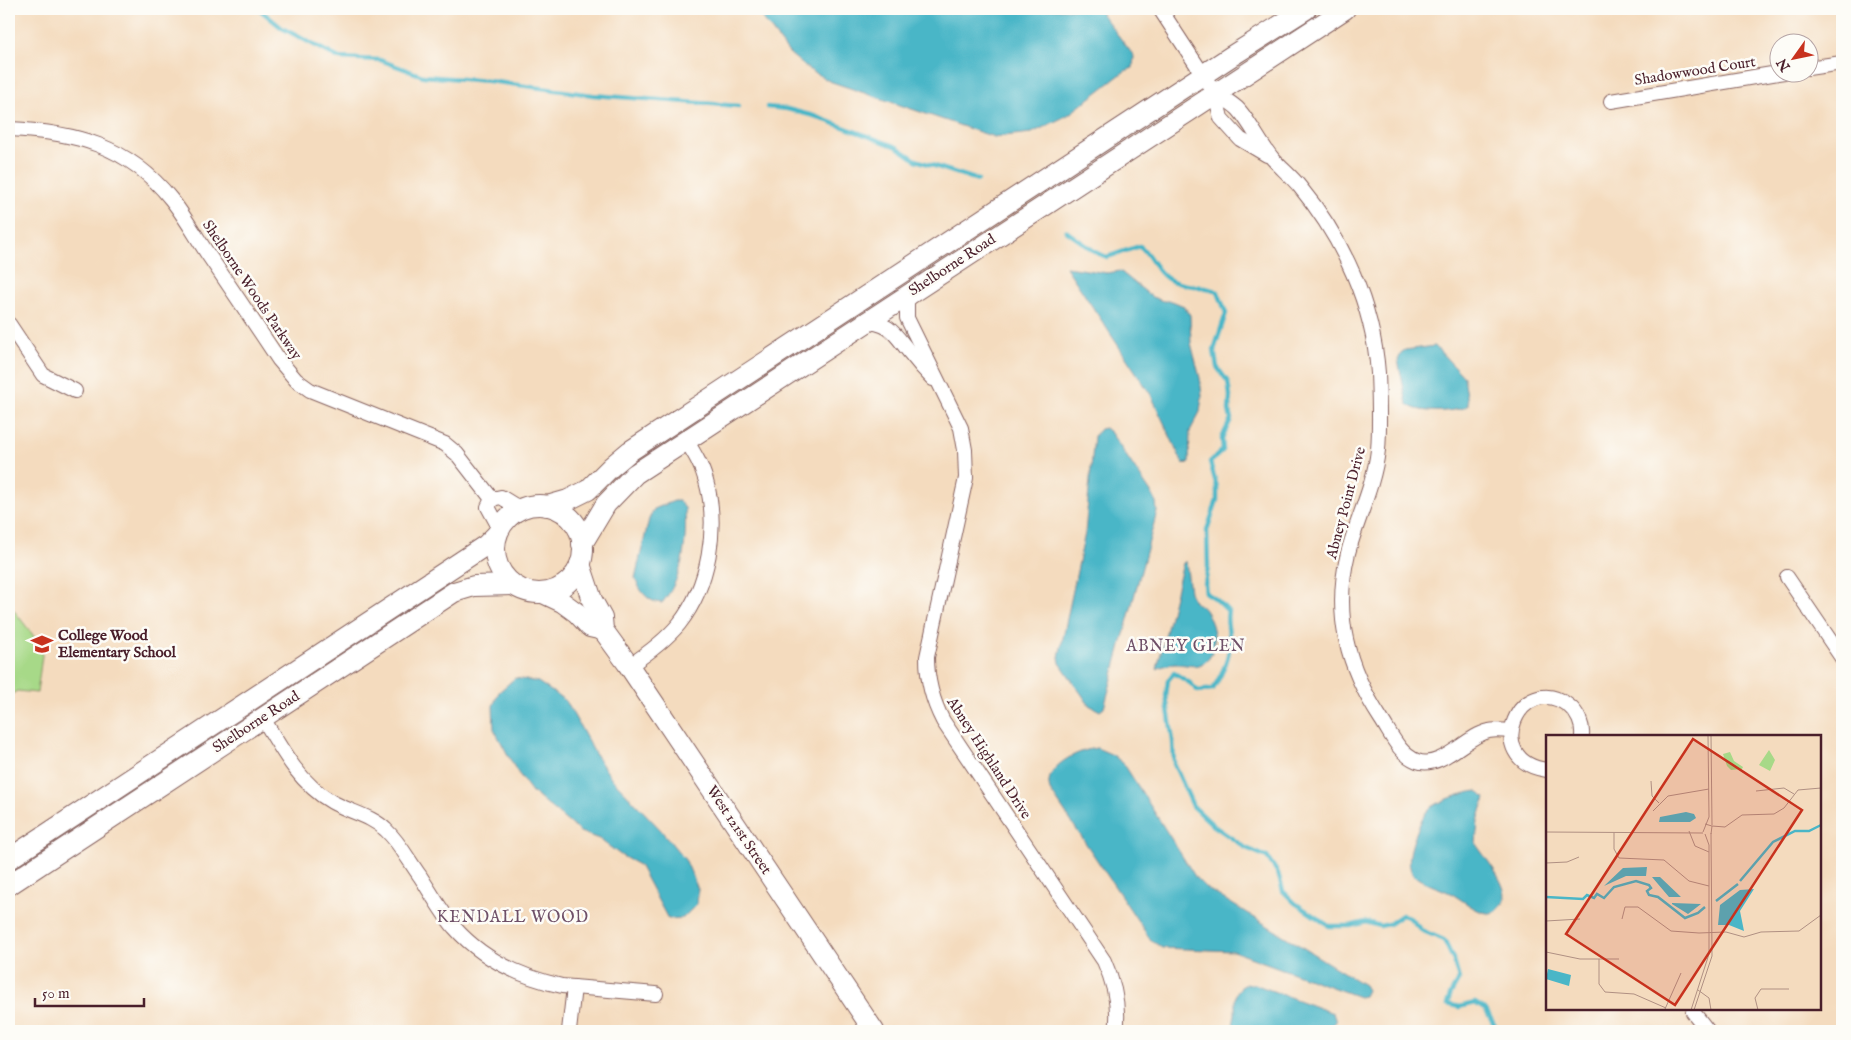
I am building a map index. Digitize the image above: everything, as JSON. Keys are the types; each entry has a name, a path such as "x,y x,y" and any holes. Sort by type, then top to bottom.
{"street":[{"path":"1160,9 1208,83"},
{"name":"Shelborne Road","path":"582,544 606,504 623,484 635,474 912,291 1208,83 1306,9"},
{"name":"Shelborne Road","path":"547,506 583,493 630,451 1208,83 1344,9"},
{"path":"1818,67 1842,63"},
{"name":"Shadowwood Court","path":"1611,101 1768,75"},
{"name":"Abney Point Drive","path":"1208,83 1238,109 1272,158 1299,185 1317,209 1348,260 1360,292 1375,350 1378,373 1378,450 1370,486 1348,553 1343,580 1342,602 1346,640 1356,673 1370,702 1400,749 1407,756 1417,761 1426,763 1437,760 1474,737 1490,731 1511,731"},
{"name":"Shelborne Woods Parkway","path":"9,129 53,132 87,140 118,154 148,175 172,200 279,360 296,380 324,396 445,444 457,454 492,499 488,507 498,532"},
{"name":"Abney Highland Drive","path":"912,291 907,302 907,318 945,392 961,428 965,450 966,478 927,658 927,674 933,701 943,721 1104,961 1115,988 1118,1016 1116,1031"},
{"name":"Abney Highland Drive","path":"864,322 877,322 896,333 910,354 945,392"},
{"path":"9,324 43,375 75,391"},
{"path":"629,666 654,648 680,623 698,590 708,559 711,527 710,496 702,468 686,440"},
{"path":"492,499 501,497 522,508"},
{"path":"547,506 565,514 577,528 582,544 580,564 571,580 564,586 543,593 532,593 513,585 506,579 498,565 495,552 498,532 512,514 522,508 547,506"},
{"name":"Shelborne Road","path":"9,859 486,545 498,532"},
{"name":"West 121st Street","path":"580,564 592,600 602,618 603,630 874,1031"},
{"path":"1787,577 1842,658"},
{"name":"Shelborne Road","path":"9,885 454,592 474,586 513,585"},
{"name":"West 121st Street","path":"543,593 562,602 590,627 603,630"},
{"path":"1546,770 1535,768 1516,754 1512,743 1511,731 1513,719 1520,709 1529,702 1540,698 1552,698 1564,702 1573,709 1579,719 1583,730 1582,735"},
{"path":"263,718 305,781 314,790 332,802 370,819 386,830 454,926 474,946 495,962 516,972 548,983 656,994"},
{"path":"569,1031 574,987"},
{"path":"1693,1012 1708,1031"}],"green space":[{"path":"9,604 43,648 37,693 17,691 9,696"}],"water":[{"path":"755,9 1098,9 1134,56 1133,68 1125,71 1068,115 1032,133 994,137 829,81 808,69 789,53"},
{"path":"1066,267 1107,273 1120,271 1152,297 1163,301 1172,301 1184,306 1190,315 1191,343 1200,378 1202,396 1200,412 1190,431 1189,463 1183,464 1151,395"},
{"path":"1435,346 1464,377 1468,405 1464,408 1426,411 1407,404 1398,360 1405,350"},
{"path":"1105,428 1111,433 1152,494 1156,502 1157,512 1104,708 1100,711 1089,705 1060,663 1059,657 1085,533 1094,436 1100,429"},
{"path":"674,501 679,501 685,508 683,558 675,582 662,603 648,598 639,587 635,578 649,519 654,509"},
{"path":"1186,561 1190,592 1194,602 1206,611 1212,625 1214,642 1212,654 1205,662 1199,665 1173,664 1157,669 1183,563"},
{"path":"515,678 538,682 566,701 597,757 612,779 660,829 686,861 698,889 697,904 683,918 668,919 639,865 622,856 599,839 580,832 532,792 516,770 494,729 493,706 499,692"},
{"path":"1097,748 1113,755 1124,764 1196,878 1206,888 1364,985 1367,990 1364,996 1359,997 1233,951 1162,948 1150,939 1050,790 1051,774 1056,767 1072,756"},
{"path":"1478,791 1485,798 1478,821 1476,844 1501,882 1505,898 1500,908 1489,913 1477,910 1450,893 1418,878 1411,871 1409,860 1413,842 1428,810 1438,803 1466,793"},
{"path":"1247,984 1254,984 1333,1013 1336,1022 1326,1031 1232,1031 1236,993"}],"waterway":[{"path":"259,9 282,28 339,58 380,60 423,76 489,81 593,95 739,106"},
{"path":"767,107 787,109 814,116 897,147 916,160 978,180"},
{"path":"1066,231 1097,253 1107,257 1140,246 1160,272 1168,279 1180,284 1218,292 1226,313 1214,350 1217,367 1228,382 1231,419 1222,438 1223,450 1210,462 1217,487 1217,500 1207,530 1208,567 1205,584 1206,593 1217,600 1228,611 1227,620 1230,642 1228,656 1213,689 1198,691 1190,683 1174,673 1168,680 1166,696 1173,741 1174,764 1193,806 1214,826 1246,848 1267,857 1278,873 1283,891 1295,903 1329,926 1350,926 1366,922 1380,926 1389,924 1402,915 1409,917 1421,930 1444,940 1454,961 1459,979 1447,1004 1459,1007 1475,1003 1486,1010 1495,1026 1492,1031"}],"place":[{"name":"College Wood Elementary School","path":"42,644"}],"district":[{"name":"ABNEY GLEN","path":"1186,647"},
{"name":"KENDALL WOOD","path":"513,918"}]}
